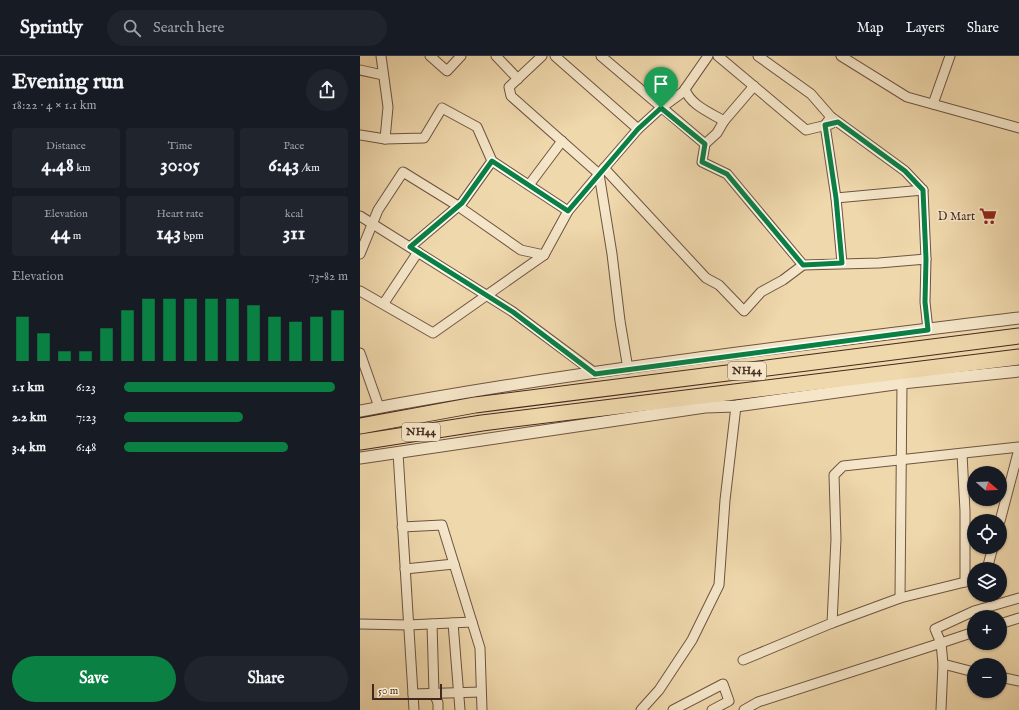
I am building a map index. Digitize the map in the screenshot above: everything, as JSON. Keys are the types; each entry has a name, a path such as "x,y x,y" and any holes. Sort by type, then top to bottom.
{"highway":[{"name":"NH44","path":"360,426 475,405 1019,336"},
{"name":"NH44","path":"360,442 482,422 1019,357"}],"street":[{"path":"381,56 388,107 385,139"},
{"path":"430,56 447,71 461,56"},
{"path":"496,56 518,79"},
{"path":"555,56 638,129"},
{"path":"601,56 705,144"},
{"path":"360,291 433,333 488,296 510,277 544,255 568,211 638,129 685,89 708,56"},
{"path":"718,56 806,130 825,125 834,119"},
{"path":"758,56 811,94 834,119 905,171 923,190 926,259 925,302 928,330"},
{"path":"841,56 907,97 1019,128"},
{"path":"933,104 950,56"},
{"path":"537,57 509,87 511,96 562,141 602,171 706,278 719,285 744,311 761,292 783,280 803,265 879,263 926,259"},
{"path":"360,70 383,75"},
{"path":"754,86 724,121 717,133 705,144 702,162 727,174 803,265"},
{"path":"685,89 687,95 692,100 724,121"},
{"path":"360,135 385,139 424,138 442,108 477,127 492,161 568,211"},
{"path":"825,125 836,198 842,263"},
{"path":"529,185 562,141"},
{"path":"410,247 458,206 492,161"},
{"path":"602,171 620,321 628,368"},
{"path":"360,254 378,210 403,172 458,206 521,250 544,255"},
{"path":"836,198 923,190"},
{"path":"360,216 513,312 595,374"},
{"path":"384,304 418,252"},
{"path":"360,411 450,394 628,368 1019,318"},
{"path":"360,353 379,407"},
{"path":"360,458 704,407 736,406 902,383 1019,371"},
{"path":"900,598 902,383"},
{"path":"641,710 659,690 692,640 719,585 725,500 736,406"},
{"path":"832,623 836,539 834,475 843,466 1019,448 1002,514"},
{"path":"398,453 414,710"},
{"path":"743,660 832,623 900,598 965,582 965,511 962,454"},
{"path":"402,527 442,525 480,648 482,710"},
{"path":"405,569 454,564"},
{"path":"941,710 943,664 941,643 935,628 974,611 1019,598"},
{"path":"1007,622 1019,618"},
{"path":"360,624 408,625 472,622"},
{"path":"453,623 460,710"},
{"path":"432,624 434,693 438,703 438,710"},
{"path":"744,710 758,702 967,634"},
{"path":"943,664 967,670"},
{"path":"1007,678 1019,681"},
{"path":"673,710 723,684 729,701 712,710"},
{"path":"413,694 482,692"}],"place":[{"name":"D Mart","path":"988,216"}],"route":[{"path":"661,108 705,144 702,162 727,174 803,265 842,263 836,198 825,125 838,122 905,171 923,190 926,259 925,302 928,330 628,368 595,374 513,312 410,247 462,203 492,161 568,211 638,129 661,108"}]}
